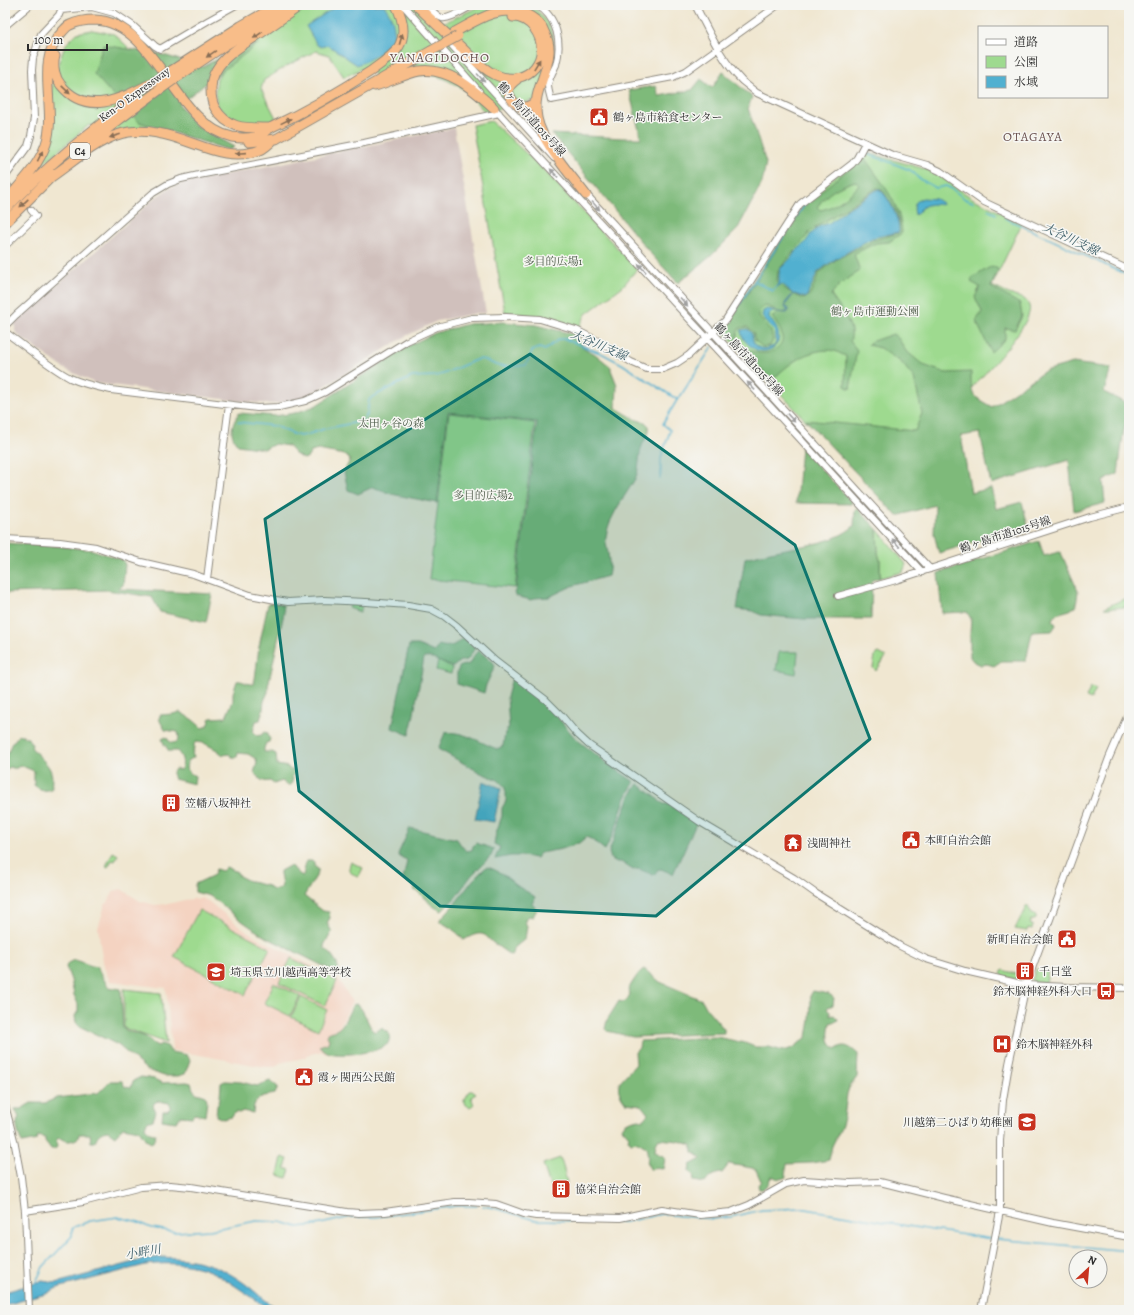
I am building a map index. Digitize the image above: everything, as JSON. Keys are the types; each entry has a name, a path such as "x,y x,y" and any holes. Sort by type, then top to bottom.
{"highway":[{"name":"Ken-O Expressway","path":"5,210 68,150 241,26 278,5"},
{"name":"Ken-O Expressway","path":"174,74 292,5"},
{"path":"270,128 243,128 231,124 222,117 215,107 211,96 211,85 215,72 223,61 301,5"},
{"path":"5,202 36,165 46,143 50,119 48,73 50,50 58,36 69,25 85,20 101,20 115,24 129,32 143,46 199,118 216,130 232,137 254,137 289,120 353,82 390,57 398,47 403,36 403,24 396,5"},
{"path":"420,6 485,68 498,76 517,79"},
{"path":"353,82 372,76 430,48 490,14 504,11 518,11 531,16 540,24 547,37 549,45 547,68 539,86 536,102 540,129 550,146 586,195"},
{"path":"457,34 503,16 517,17 530,23 539,34 542,46 541,56 537,66 526,76 517,79 510,85 508,90 510,98 518,106 530,106 536,102"},
{"path":"159,85 107,102 92,103 80,101 68,93 60,84 54,73 54,60 57,49 63,39 74,29 87,24 105,26 130,40 150,62 188,112 198,123 210,132 222,138 236,141 251,142 276,138"},
{"path":"51,177 106,139 129,132 156,132 225,154 245,154 261,149 276,138 305,123 430,48"},
{"path":"357,92 420,71 437,71 454,77 479,95 497,111"},
{"name":"Ken-O Expressway","path":"5,222 84,147 159,85"}],"street":[{"path":"5,26 30,5"},
{"path":"5,177 28,146 34,118 33,58 41,34 59,15 60,7 92,7 114,13 132,25 160,49 236,5"},
{"name":"鶴ヶ島市道1015号線","path":"402,5 497,111 922,572"},
{"path":"420,6 438,16 449,18 474,5"},
{"path":"536,5 550,17 559,38 558,56 548,87 551,100 673,77 686,71 778,5"},
{"path":"695,5 718,48 730,66 742,81 757,93 892,155 926,165 940,171 982,201 1129,270"},
{"name":"鶴ヶ島市道1015号線","path":"420,6 586,195 930,569 1090,517 1129,507"},
{"path":"5,326 143,202 168,184 199,175 364,143 497,111"},
{"path":"5,332 60,372 92,386 111,390 257,408 280,407 305,402 326,392 407,341 437,327 472,318 506,317 540,320 576,330 602,343 631,362 647,369 663,369 677,363 725,321 800,204 852,164 865,143"},
{"path":"5,246 36,216 31,210"},
{"path":"208,578 229,405"},
{"path":"5,538 60,542 96,547 142,562 208,578 250,595 288,602 324,600 373,602 415,606 435,610 457,626 495,661 546,700 589,745 700,822 794,878 815,893 900,946 926,959 941,964 1026,985 1068,988 1129,988"},
{"path":"838,596 930,569"},
{"path":"981,1310 1000,1211 1000,1140 1008,1064 1026,985 1106,765 1129,712"},
{"path":"5,1105 20,1169 25,1211 29,1307"},
{"path":"25,1211 83,1202 141,1187 175,1185 269,1199 323,1209 359,1213 385,1212 455,1202 469,1202 496,1204 524,1214 544,1217 620,1218 662,1209 700,1215 731,1212 740,1209 786,1184 804,1180 850,1183 880,1182 1076,1228 1129,1237"}],"highlighted area":[{"path":"530,354 795,545 870,739 656,916 440,906 299,791 265,519"}],"shaded area":[{"path":"454,128 486,313 477,313 437,321 406,336 320,389 300,399 274,404 95,383 65,369 19,336 15,331 15,323 156,197 168,189 184,183"},
{"name":"埼玉県立川越西高等学校","path":"121,889 140,901 155,905 201,898 208,901 256,937 338,979 352,1001 327,1053 325,1054 322,1051 307,1055 307,1057 280,1063 275,1067 265,1067 172,1050 166,988 110,981 103,965 98,928 105,905 114,891"}],"green space":[{"path":"310,5 421,5 436,19 443,23 483,5 528,5 542,16 552,33 554,42 552,62 540,99 485,112 465,90 445,79 428,74 406,78 383,87 368,66 344,77 329,55 316,51 264,80 261,89 276,118 269,123 249,127 230,118 218,107 215,94 217,78 227,64 240,52"},
{"path":"92,30 114,34 130,49 154,122 145,127 117,131 89,125 39,167 50,142 52,86 60,59 66,44 77,33"},
{"path":"259,43 179,104 195,125 234,147 229,150 139,122 94,74 103,45 160,54 203,67 211,62"},
{"path":"723,72 752,97 748,108 766,163 762,183 737,230 711,256 678,283 651,254 552,134 641,138 629,90 656,86 659,96 692,90 701,79 712,88"},
{"name":"多目的広場1","path":"491,121 542,168 637,269 623,286 586,314 579,327 524,314 505,312 472,125"},
{"name":"鶴ヶ島市運動公園","path":"865,152 929,170 972,198 1022,223 992,286 1025,300 1029,306 1028,317 1019,333 986,373 923,437 808,423 721,330 805,201"},
{"path":"864,157 889,193 901,222 902,233 889,242 876,243 854,254 860,271 840,284 831,295 849,323 851,329 850,341 857,350 850,389 845,386 846,356 835,351 826,350 808,354 784,369 772,381 724,330 807,202","holes":["855,181 859,185 852,193 841,201 825,209 820,210 817,207 825,197 833,191","877,188 883,191 896,212 899,223 898,233 874,240 837,259 819,273 811,293 804,299 790,292 777,281 778,271 810,232","766,306 776,310 776,315 772,317 782,334 780,345 773,351 764,353 755,352 746,348 737,337 740,328 747,327 753,332 755,341 763,347 770,346 773,340 771,331 759,317 760,309"]},
{"path":"992,266 998,269 991,287 1020,304 1022,316 1015,330 1005,328 1005,339 991,352 976,321 982,312 975,297 980,287 971,282 972,278"},
{"name":"太田ヶ谷の森","path":"504,322 536,325 577,335 584,348 595,354 611,367 617,385 616,408 637,420 645,422 649,426 648,434 641,450 637,475 616,510 606,535 609,564 608,576 572,586 549,597 535,598 531,600 516,596 514,593 516,589 537,422 448,412 437,503 391,494 373,487 358,494 348,490 344,472 350,460 345,455 318,450 311,452 308,457 304,459 295,454 288,446 275,444 264,449 238,445 233,437 232,429 234,421 239,413 275,416 295,413 315,406 408,346 435,333 468,324"},
{"path":"893,334 899,339 905,350 923,365 946,373 971,372 971,386 974,394 980,400 992,407 1045,371 1073,363 1111,368 1104,392 1129,405 1129,411 1123,434 1118,474 1103,481 1105,503 1074,511 1069,460 991,484 980,433 961,436 971,493 991,488 996,509 1022,502 1028,526 939,553 934,534 935,505 897,516 806,420 915,431 922,413 914,378 901,362 880,348 868,345 870,342"},
{"name":"多目的広場2","path":"449,413 535,423 515,588 429,579"},
{"path":"801,448 852,502 851,504 796,503"},
{"path":"857,508 877,529 880,578 872,580 871,619 804,619 761,615 752,611 737,609 745,558 810,545 838,536 854,526 855,510"},
{"path":"877,529 906,564 903,572 880,578"},
{"path":"1039,541 1044,556 1059,552 1061,553 1078,591 1076,606 1070,610 1056,614 1053,620 1056,625 1052,631 1032,632 1026,661 1002,661 994,666 987,664 981,665 973,661 970,657 971,619 967,612 942,613 938,573"},
{"path":"5,543 93,550 123,560 125,565 123,585 118,589 212,594 206,622 160,612 152,597 107,590 5,593"},
{"path":"1126,598 1129,603 1129,607 1104,608"},
{"path":"279,603 283,605 284,613 268,692 264,701 260,720 256,721 253,732 257,736 265,732 268,733 270,739 269,742 266,743 264,752 272,752 276,754 277,765 294,770 295,773 292,776 293,779 291,785 287,785 282,781 274,784 270,781 261,780 254,773 257,763 256,759 248,754 238,753 237,757 232,757 229,754 223,755 204,743 196,742 194,744 192,754 194,757 188,761 186,768 195,776 194,784 174,779 173,772 175,769 180,770 182,768 182,760 177,751 169,751 162,739 166,737 170,742 174,743 178,741 178,732 165,730 160,721 160,715 180,712 202,728 207,726 210,722 209,719 211,718 226,717 233,701 233,693 237,681 253,684 255,679 259,647 268,604"},
{"path":"350,604 360,605 362,607 360,612 349,608"},
{"path":"464,638 475,648 468,659 460,661 453,667 428,657 424,658 409,735 392,728 409,645 418,645 434,652 439,645 450,646"},
{"path":"479,651 493,662 495,666 484,693 457,684 457,672 460,666 469,664 475,654"},
{"path":"779,652 798,652 796,674 776,670"},
{"path":"879,653 886,657 876,671 873,668 875,655"},
{"path":"438,661 452,668 451,674 436,670"},
{"path":"512,678 543,702 575,738 608,764 633,781 634,783 626,798 616,827 605,850 586,837 579,843 562,849 540,853 536,858 511,856 495,859 500,847 494,844 496,833 502,816 502,808 506,801 504,786 498,780 481,773 438,749 445,733 458,733 465,735 497,749 503,746 505,733 509,727 507,697"},
{"path":"1091,687 1096,689 1091,699 1086,697"},
{"path":"19,735 23,735 25,738 28,738 32,745 31,747 50,769 52,776 52,788 43,790 38,788 34,785 34,771 20,765 16,768 5,768 6,754 8,753 12,742"},
{"path":"638,784 659,801 664,804 668,804 697,822 673,874 661,869 653,875 639,869 633,870 621,862 611,859 609,852 630,796"},
{"path":"410,828 457,839 466,851 472,850 476,843 494,849 491,856 471,876 455,898 442,911 431,904 426,898 414,890 415,887 403,879 407,860 400,857 398,854"},
{"path":"113,852 118,855 115,861 112,860 108,867 106,866"},
{"path":"306,861 314,862 314,866 318,869 318,873 304,896 323,911 329,912 330,918 327,923 332,932 324,945 325,949 335,960 339,974 262,935 210,896 195,892 195,884 214,875 216,869 222,871 226,867 237,872 239,876 251,882 268,886 273,890 279,889 282,886 280,871 289,866 303,876"},
{"path":"351,862 363,868 357,877 349,871"},
{"path":"486,867 502,874 535,897 532,904 537,909 533,917 529,916 525,919 527,926 525,939 514,948 513,954 510,955 484,935 475,935 464,940 457,933 439,921 473,880"},
{"path":"1027,905 1032,914 1037,916 1035,920 1031,920 1029,924 1033,926 1032,929 1028,928 1027,931 1015,929"},
{"path":"199,910 270,948 245,995 174,957"},
{"path":"291,958 337,981 325,1006 279,983"},
{"path":"74,960 97,967 108,987 121,989 123,1028 144,1036 158,1046 161,1044 167,1046 171,1052 187,1055 190,1060 185,1074 178,1076 164,1076 147,1070 118,1045 79,1026 76,1022 75,1016 78,1011 78,1004 66,967 68,963"},
{"path":"644,969 660,982 702,1000 707,1009 724,1029 724,1033 633,1037 607,1031 605,1029 607,1020 619,1001 623,1002 627,1000 630,994 628,990 637,976"},
{"path":"1036,969 1048,971 1046,983 1033,982 1032,980"},
{"path":"1003,970 1016,974 1018,971 1022,973 1019,980 1003,976 1001,974"},
{"path":"274,983 300,996 290,1016 264,1003"},
{"path":"124,989 161,993 166,1043 124,1028"},
{"path":"813,991 829,994 834,998 833,1005 827,1009 830,1012 830,1016 834,1015 838,1019 837,1021 830,1023 829,1039 831,1045 837,1049 846,1046 858,1054 857,1077 849,1088 844,1118 832,1146 829,1160 811,1163 787,1164 785,1174 786,1177 779,1179 772,1176 769,1183 763,1189 759,1189 758,1185 761,1181 756,1170 729,1164 722,1173 712,1176 705,1183 694,1181 693,1174 689,1171 690,1165 701,1159 698,1155 692,1152 692,1145 679,1141 659,1139 656,1144 655,1151 664,1156 665,1159 663,1169 656,1167 651,1170 647,1164 648,1156 646,1147 638,1142 631,1143 628,1139 629,1136 622,1128 626,1122 639,1119 643,1120 648,1114 641,1105 626,1103 619,1091 620,1082 636,1064 635,1052 639,1048 640,1041 717,1037 745,1043 755,1047 769,1047 783,1051 793,1048 807,1037 810,1020 810,996"},
{"path":"301,997 327,1010 318,1030 291,1017"},
{"path":"357,1004 374,1032 382,1028 387,1031 390,1038 388,1044 370,1051 346,1054 330,1053 319,1046 328,1043 329,1039 327,1036 329,1032 338,1029 341,1026 353,1005"},
{"path":"141,1077 154,1079 162,1083 191,1083 194,1091 206,1096 207,1101 205,1116 194,1114 192,1117 181,1116 176,1122 162,1120 163,1111 167,1111 171,1107 169,1103 159,1101 155,1102 153,1105 156,1112 153,1120 147,1122 145,1127 152,1134 156,1134 153,1142 151,1143 146,1140 139,1130 123,1127 115,1136 108,1131 101,1133 95,1142 91,1142 90,1134 79,1134 78,1138 71,1141 60,1138 57,1139 57,1147 55,1149 51,1149 45,1141 45,1138 38,1136 37,1140 22,1143 17,1127 19,1117 15,1109 21,1109 31,1103 45,1103 57,1098 98,1093 110,1081 122,1081 125,1087 131,1088 133,1081"},
{"path":"225,1081 241,1082 257,1086 270,1081 278,1087 275,1094 264,1096 257,1100 254,1105 253,1113 243,1111 239,1113 235,1112 232,1117 223,1119 216,1116 220,1098 221,1083"},
{"path":"470,1091 476,1094 471,1097 474,1105 469,1107 464,1103 464,1100"},
{"path":"282,1157 288,1159 285,1168 290,1170 287,1178 278,1175"},
{"path":"560,1158 567,1183 550,1186 543,1164"}],"water":[{"path":"338,5 384,5 394,26 394,35 391,42 378,55 357,65 328,45 321,47 317,45 306,26"},
{"path":"878,189 882,192 893,208 898,221 899,232 872,238 834,260 818,272 806,298 794,294 785,306 785,303 793,294 781,284 778,287 776,286 779,283 780,269 820,226 829,223"},
{"path":"923,198 936,199 942,203 942,205 926,205 915,215 915,204"},
{"path":"785,306 789,311 787,313 770,313 769,318 776,327 779,335 778,342 774,347 769,350 762,351 755,349 748,344 743,338 741,330 747,329 752,333 753,341 756,346 761,348 770,348 775,345 776,335 762,316 763,311 767,309 786,312 788,311"},
{"path":"483,781 501,788 494,822 475,819"},
{"path":"160,1257 184,1259 214,1266 244,1283 266,1301 281,1310 272,1310 223,1278 205,1269 175,1264 145,1265 57,1288 46,1294 5,1305 5,1292 42,1281 56,1283 146,1259"}],"waterway":[{"path":"867,154 910,170 918,178 936,188 946,186 965,199 973,202"},
{"name":"大谷川支線","path":"718,337 805,204"},
{"path":"988,210 996,214"},
{"name":"大谷川支線","path":"1005,218 1129,276"},
{"path":"755,281 773,291 777,286"},
{"name":"大谷川支線","path":"238,422 275,426 300,436 324,429 363,421 367,415 369,400 372,397 412,377 436,376 478,359 485,360 498,366 526,365 532,351 539,348 545,350 559,339 565,339 603,354 622,364 678,400 712,347"},
{"path":"660,478 661,458 670,430 663,424 677,400"},
{"path":"35,1284 43,1267 72,1236 72,1229 90,1221 118,1217 139,1222 152,1228 175,1232 210,1230 256,1221 281,1222 298,1227 316,1225 351,1217 376,1217 456,1206 477,1206"},
{"path":"483,1206 536,1220 625,1222 661,1214 713,1219 762,1210 800,1208 992,1239"},
{"path":"996,1239 1129,1251"}],"tunnel":[{"path":"8,186 31,210"}],"place":[{"name":"鶴ヶ島市給食センター","path":"599,117"},
{"name":"笠幡八坂神社","path":"171,803"},
{"name":"本町自治会館","path":"911,840"},
{"name":"浅間神社","path":"793,843"},
{"name":"新町自治会館","path":"1067,939"},
{"name":"千日堂","path":"1025,971"},
{"name":"埼玉県立川越西高等学校","path":"216,972"},
{"name":"鈴木脳神経外科入口","path":"1106,991"},
{"name":"鈴木脳神経外科","path":"1002,1044"},
{"name":"霞ヶ関西公民館","path":"304,1077"},
{"name":"川越第二ひばり幼稚園","path":"1027,1122"},
{"name":"協栄自治会館","path":"561,1189"}],"district":[{"name":"YANAGIDOCHO","path":"440,57"},
{"name":"OTAGAYA","path":"1033,136"}],"water label":[{"name":"小畔川","path":"143,1252"}]}
